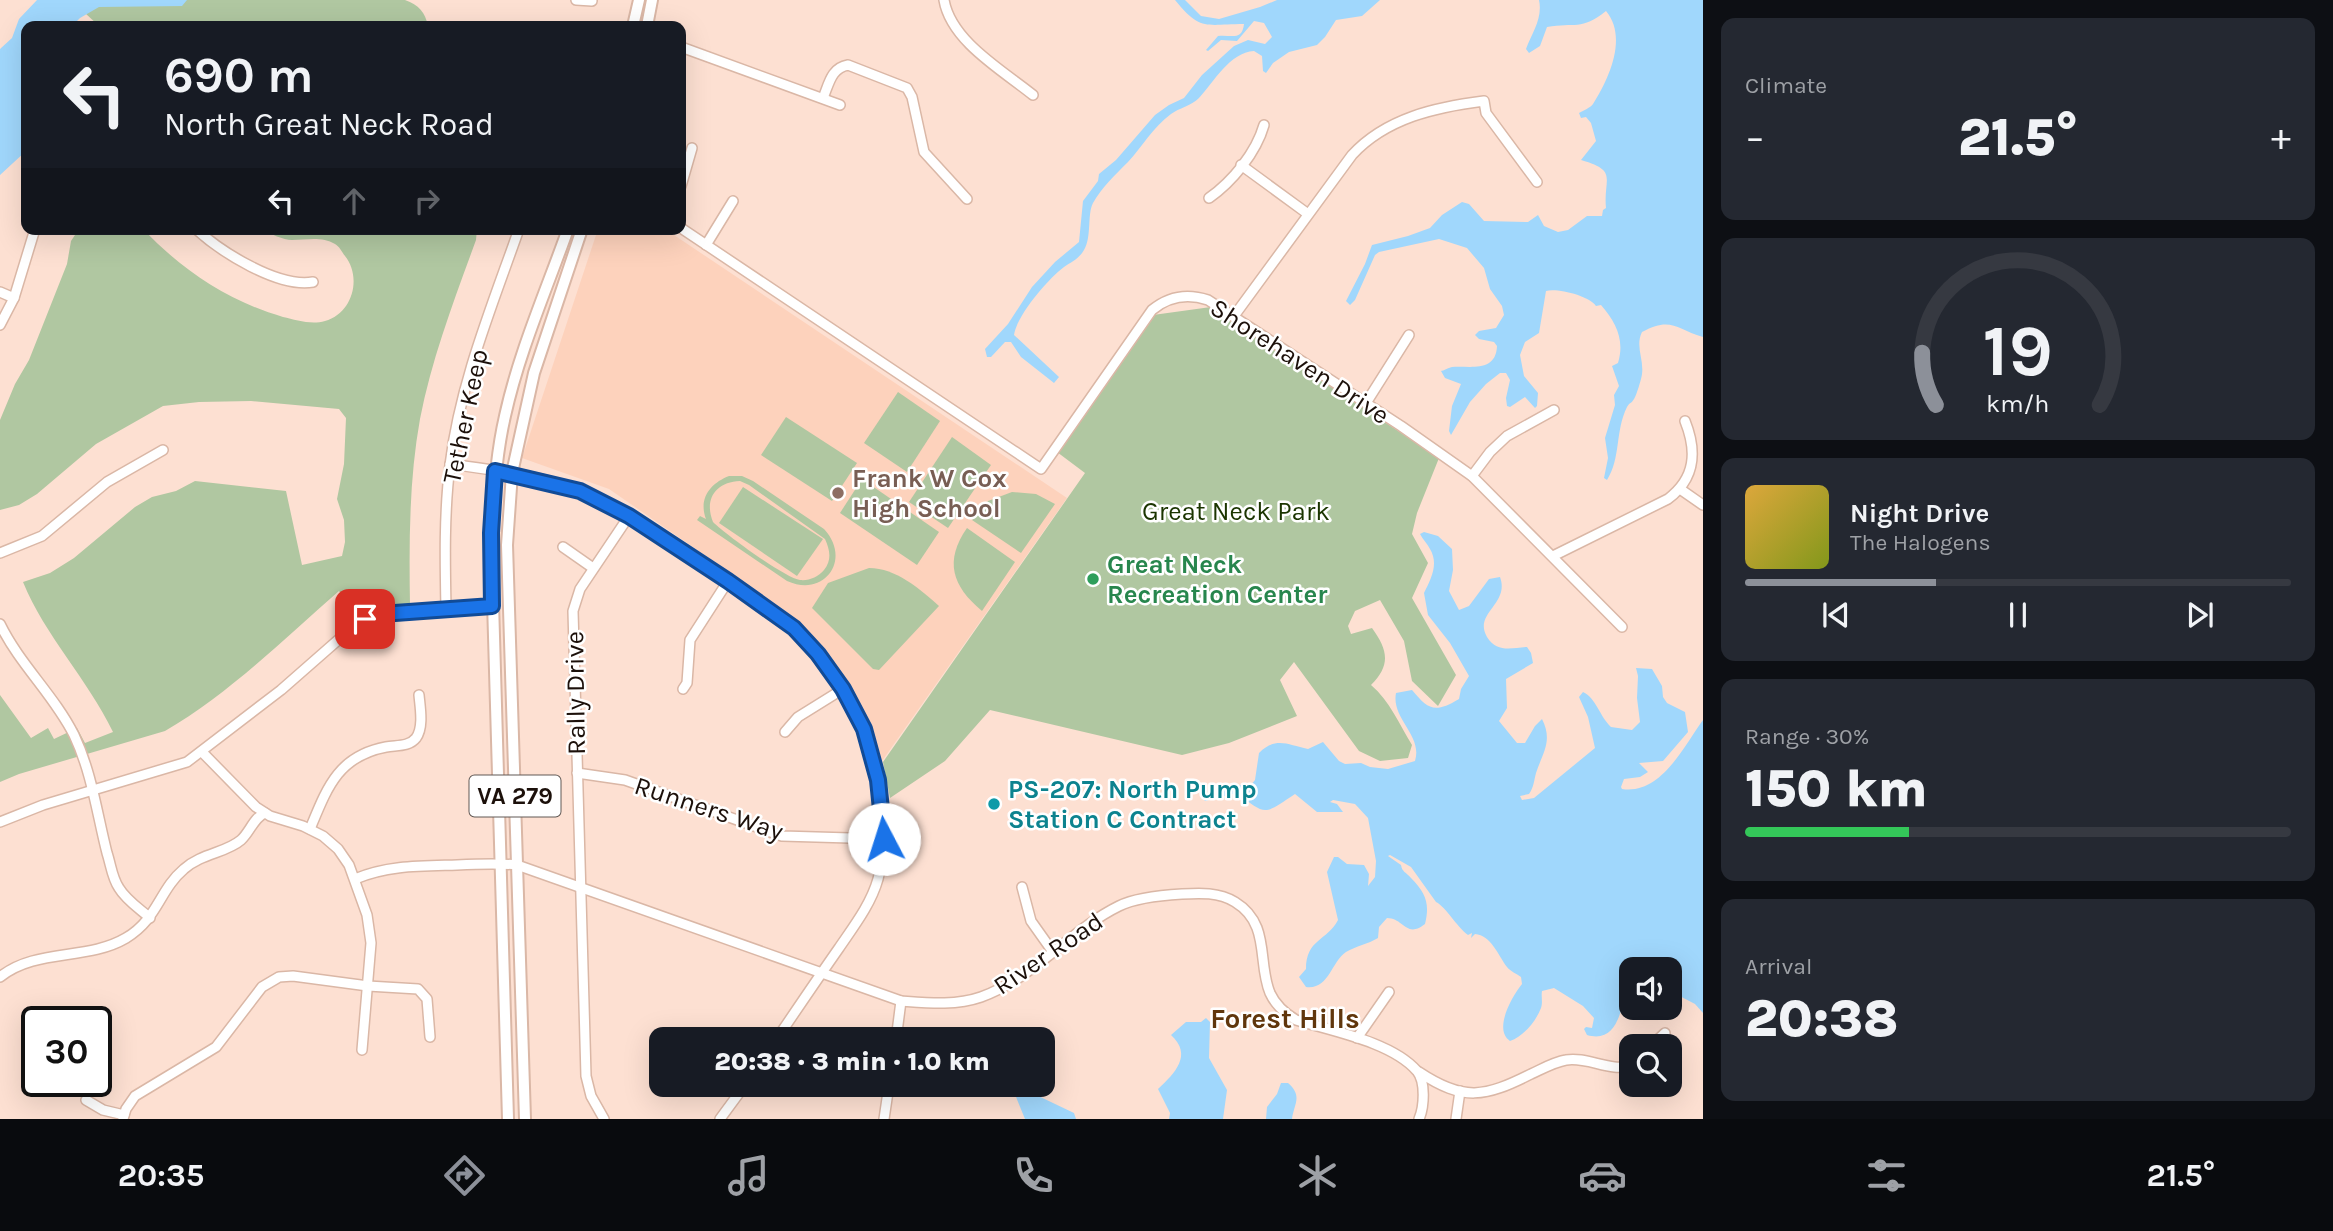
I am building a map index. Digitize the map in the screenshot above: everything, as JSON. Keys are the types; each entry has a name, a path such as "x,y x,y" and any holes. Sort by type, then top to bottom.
{"main road":[{"path":"634,21 639,0"},
{"path":"648,21 653,0"},
{"name":"VA 279","path":"508,1119 492,606 491,533 495,471 505,416 520,363 566,235"},
{"name":"VA 279","path":"525,1119 507,545 512,473 534,373 580,235"}],"street":[{"path":"576,0 592,1"},
{"path":"944,0 948,18 958,32 1033,95"},
{"path":"686,49 840,105"},
{"path":"823,98 834,72 844,65 906,88 912,97 924,152 967,199"},
{"path":"1234,316 1352,155 1368,139 1418,114 1484,101 1486,113 1536,182"},
{"path":"1209,198 1226,185 1258,139 1264,125"},
{"path":"686,169 692,148"},
{"path":"1241,165 1308,214"},
{"path":"706,245 733,201"},
{"name":"Shorehaven Drive","path":"686,231 1041,469 1146,317 1159,304 1173,298 1194,296 1208,300 1366,402 1472,476 1622,627"},
{"path":"0,324 14,298 33,235"},
{"path":"202,235 238,260 260,270 300,284 313,282"},
{"name":"Tether Keep","path":"446,609 445,540 450,464 470,371 517,235"},
{"path":"0,292 14,298"},
{"path":"1366,402 1409,335"},
{"path":"1472,476 1490,452 1507,436 1554,410"},
{"path":"1553,556 1668,499 1680,489 1689,476 1694,454 1685,421"},
{"path":"0,553 42,536 107,482 163,450"},
{"path":"450,464 512,473 580,491 629,516 794,628 818,654 843,689 864,729 878,780 884,839 878,878 868,904 785,1027"},
{"path":"1680,489 1703,505"},
{"name":"Rally Drive","path":"600,1117 586,1076 573,611 580,589 629,516"},
{"path":"563,547 593,568"},
{"path":"683,689 687,683 690,640 728,581"},
{"path":"0,822 43,805 177,766 202,752 281,690 361,621 381,614 492,606"},
{"path":"1,627 67,723 93,790 115,881 124,895 150,918"},
{"path":"785,732 798,717 843,689"},
{"path":"310,829 326,790 346,765 364,754 406,745 417,737 420,730 419,695"},
{"path":"202,752 246,800 265,813 323,836 338,849 349,865 370,929 371,954 362,1050"},
{"name":"Runners Way","path":"577,774 625,780 782,836 884,839"},
{"path":"0,977 24,963 116,943 134,933 150,918 173,880 185,868 204,856 235,845 259,816 265,813"},
{"name":"River Road","path":"355,879 391,867 517,865 821,975 901,1001 944,1004 980,997 1013,981 1121,905 1166,895 1205,893 1231,899 1244,908 1254,922 1261,940 1270,993 1285,1013 1296,1020 1357,1038 1395,1053 1430,1080 1460,1091"},
{"path":"1022,887 1031,921 1053,952"},
{"path":"86,1100 123,1117 130,1102 141,1091 216,1046 262,987 272,979 293,976 368,986 412,987 422,991 428,1004 430,1037"},
{"path":"1357,1038 1390,992"},
{"path":"898,1027 901,1001"},
{"path":"1456,1119 1460,1091 1476,1094 1495,1091 1564,1060 1580,1060 1619,1068"},
{"path":"1419,1072 1423,1091 1419,1119"},
{"path":"720,1119 736,1097"},
{"path":"884,1119 887,1097"}],"shaded area":[{"name":"Frank W Cox High School","path":"596,235 674,235 1067,498 882,761 870,724 838,667 803,626 609,489 522,458"}],"green space":[{"path":"71,0 405,0 421,10 426,21 94,21"},
{"path":"75,235 149,235 190,271 225,293 283,317 314,322 335,317 348,302 354,284 350,264 339,248 330,242 319,239 288,240 275,235 476,235 437,350 420,419 412,488 410,606 374,609 356,616 339,591 234,683 165,731 0,782 0,695 31,738 48,728 54,739 77,728 85,743 113,732 103,712 43,621 23,582 50,573 74,558 135,507 152,497 176,491 195,481 286,491 302,565 342,556 345,542 344,520 337,499 344,464 346,418 339,409 251,401 163,406 96,444 37,494 19,505 0,510 0,420 15,384 29,360 67,264 71,241"},
{"name":"Great Neck Park","path":"1211,307 1439,458 1417,513 1412,534 1428,563 1412,598 1456,675 1438,706 1412,681 1404,641 1380,600 1355,611 1348,626 1351,634 1372,628 1381,643 1384,664 1371,685 1389,705 1412,745 1408,758 1380,761 1359,751 1294,662 1280,680 1297,716 1229,743 1182,755 990,710 945,761 890,798 883,762 1085,473 1057,452 1153,315"},
{"path":"898,392 940,421 907,472 864,443"},
{"path":"786,417 857,463 832,501 761,455"},
{"path":"952,437 991,465 948,528 909,502"},
{"path":"729,476 742,476 753,481 824,529 832,541 835,563 823,580 801,585 787,581 697,520 700,516 706,519 704,504 708,492","holes":["740,481 825,539 829,559 819,575 807,580 792,577 755,555 713,522 710,506 718,489 731,482"]},
{"path":"862,479 939,532 917,565 840,513"},
{"path":"743,487 823,539 797,576 719,523"},
{"path":"1012,492 1036,494 1055,504 1021,553 972,520 988,501"},
{"path":"967,528 1015,562 982,611 964,592 955,572 955,551"},
{"path":"869,568 898,576 939,606 879,670 873,669 812,608 828,583"}],"water":[{"path":"37,0 187,0 182,6 99,7 77,21 21,21 21,156 0,175 0,49 12,38 19,19"},
{"path":"1175,0 1185,0 1201,16 1219,19 1277,0 1380,0 1362,16 1336,20 1317,45 1289,52 1273,63 1266,73 1263,71 1262,56 1254,51 1237,57 1223,69 1199,98 1171,114 1159,125 1105,186 1091,208 1088,239 1084,250 1057,273 1034,298 1016,327 1014,335 1059,377 1054,383 1021,357 1011,342 1005,342 991,357 987,357 985,349 1008,324 1032,287 1055,262 1079,242 1083,201 1098,181 1099,174 1116,160 1155,115 1184,98 1202,75 1234,46 1248,40 1265,44 1272,37 1264,23 1254,21 1237,41 1221,40 1208,51 1206,50 1218,36 1238,35 1244,24 1212,25 1198,22"},
{"path":"1539,0 1703,0 1703,337 1667,324 1642,332 1639,342 1641,379 1635,397 1623,416 1614,463 1607,480 1604,478 1608,458 1605,438 1615,405 1614,395 1619,386 1612,366 1618,363 1620,339 1615,325 1601,305 1596,306 1573,294 1546,291 1539,333 1525,342 1520,355 1524,376 1538,393 1537,406 1535,408 1525,397 1510,407 1507,406 1510,380 1506,373 1500,373 1470,402 1451,435 1449,431 1452,406 1461,384 1445,378 1441,371 1452,367 1480,366 1492,361 1497,346 1494,342 1479,339 1475,335 1479,331 1496,328 1504,315 1502,306 1490,289 1484,268 1467,248 1439,239 1379,252 1375,255 1355,300 1350,305 1346,301 1372,245 1430,228 1442,215 1462,202 1469,204 1484,221 1528,222 1538,215 1544,226 1558,232 1568,230 1587,216 1602,216 1606,208 1607,177 1601,168 1581,160 1596,141 1591,123 1586,117 1581,118 1579,113 1593,104 1605,83 1614,58 1616,33 1606,11 1584,24 1547,27 1540,46 1529,53 1526,49 1538,19"},
{"path":"1424,532 1438,536 1452,549 1453,570 1449,591 1459,610 1469,606 1489,579 1500,577 1500,594 1485,621 1487,637 1500,647 1527,647 1531,653 1533,663 1506,679 1507,708 1499,721 1517,743 1525,743 1542,719 1545,727 1547,740 1544,752 1532,789 1529,794 1520,796 1522,800 1534,798 1595,748 1588,717 1579,697 1583,692 1611,727 1632,730 1640,722 1636,668 1652,669 1662,686 1663,697 1667,703 1685,712 1688,732 1663,761 1639,763 1648,772 1640,777 1624,779 1622,789 1636,789 1660,777 1703,720 1703,1013 1695,1004 1682,997 1682,957 1619,957 1619,1016 1610,1031 1604,1035 1587,1035 1584,1029 1592,1028 1594,1018 1583,1006 1554,988 1542,991 1542,1006 1536,1018 1525,1032 1510,1041 1505,1036 1504,1021 1509,1004 1522,984 1521,977 1507,967 1494,946 1485,938 1475,934 1471,938 1472,933 1468,935 1436,902 1411,867 1390,855 1388,856 1401,865 1423,894 1427,905 1425,924 1409,929 1387,918 1379,927 1378,938 1346,952 1320,984 1306,987 1299,977 1306,969 1313,946 1338,920 1327,872 1334,857 1347,864 1364,865 1369,874 1368,886 1375,877 1376,861 1368,818 1355,804 1333,800 1330,802 1337,804 1343,812 1317,812 1295,794 1265,810 1254,806 1236,793 1205,801 1203,798 1226,787 1250,786 1255,780 1259,753 1277,743 1308,749 1323,742 1339,761 1345,764 1361,763 1388,769 1415,761 1415,743 1398,711 1396,693 1412,690 1427,705 1443,707 1459,699 1461,689 1469,676 1450,643 1428,615 1424,593 1434,560 1420,534"},
{"path":"1206,1018 1210,1022 1209,1058 1227,1090 1223,1119 1169,1119 1170,1113 1158,1089 1170,1077 1181,1057 1181,1050 1171,1035 1186,1022 1201,1022"},
{"path":"1281,1083 1288,1083 1295,1092 1292,1119 1266,1119 1267,1107"},
{"path":"1016,1097 1040,1097 1074,1113 1076,1119 1025,1119"}],"place":[{"name":"Frank W Cox High School","path":"838,493"},
{"name":"Great Neck Recreation Center","path":"1093,579"},
{"name":"PS-207: North Pump Station C Contract","path":"994,804"}],"district":[{"name":"Forest Hills","path":"1285,1018"}],"route":[{"path":"365,619 381,614 492,606 491,533 495,471 580,491 629,516 728,581 794,628 818,654 843,689 864,729 878,780 884,839"}]}
